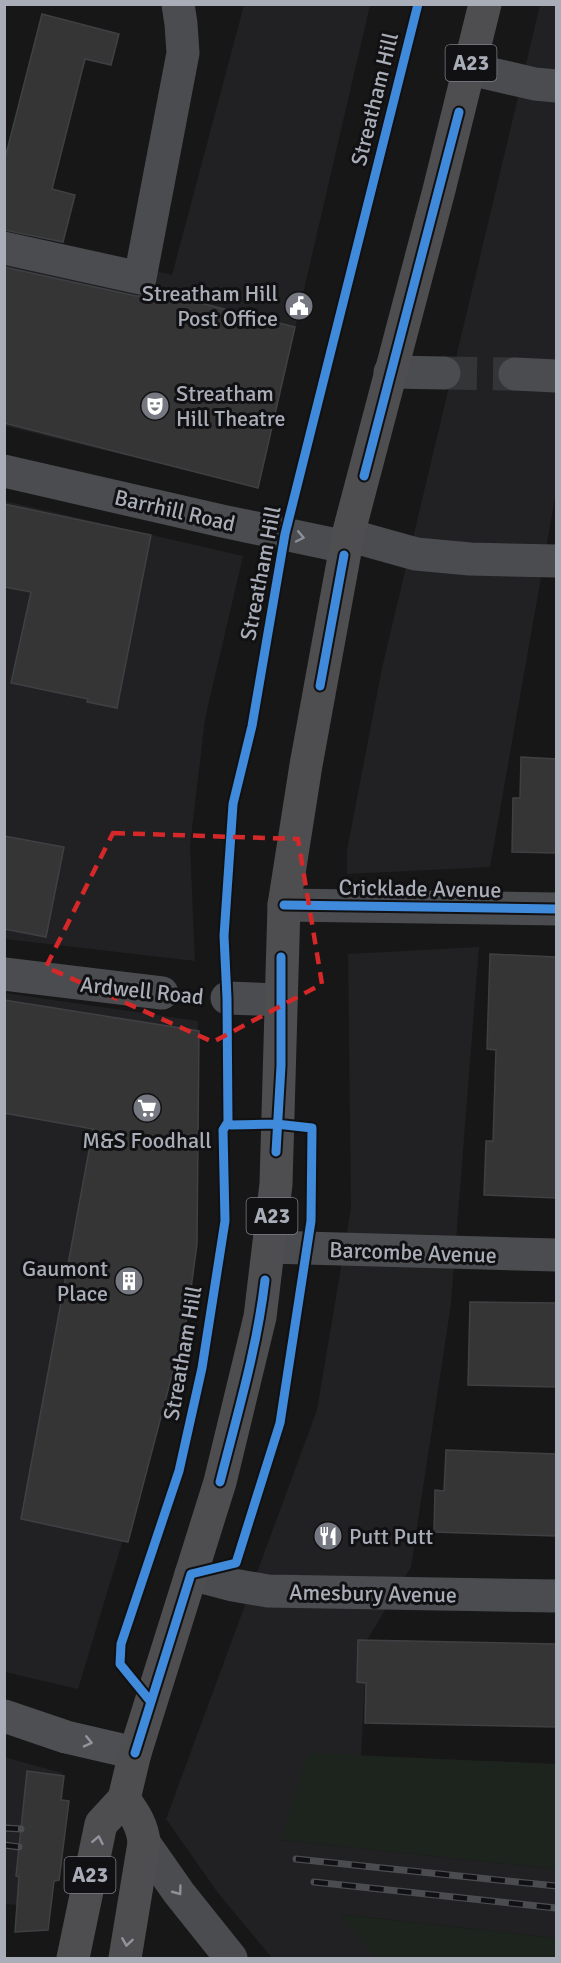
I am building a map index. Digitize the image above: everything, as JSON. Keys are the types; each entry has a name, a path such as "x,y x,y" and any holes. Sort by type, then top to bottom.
{"highway":[{"name":"A23","path":"73,1959 101,1824 124,1800 135,1754 220,1482 248,1376 260,1317 276,1184 284,905 306,765 347,541 485,4"},
{"name":"A23","path":"124,1800 143,1832 144,1843 124,1959"}],"main road":[{"path":"4,1716 66,1737 135,1754"}],"street":[{"path":"4,248 140,278 183,53 182,24 178,4"},
{"path":"470,69 535,84 556,86"},
{"path":"390,372 444,373"},
{"path":"514,374 556,376"},
{"name":"Barrhill Road","path":"4,471 222,521 416,554 470,559 556,561"},
{"name":"Cricklade Avenue","path":"284,905 556,909"},
{"name":"Ardwell Road","path":"4,974 162,993"},
{"name":"Ardwell Road","path":"227,998 280,1000"},
{"name":"Barcombe Avenue","path":"269,1247 556,1255"},
{"name":"Amesbury Avenue","path":"191,1574 268,1591 556,1596"},
{"path":"144,1843 179,1893 231,1959"}],"highlighted area":[{"path":"113,833 298,839 322,984 213,1042 46,967"}],"shaded area":[{"path":"244,5 370,5 258,488 5,426 4,233 172,275"},
{"path":"540,5 556,5 556,492 490,867 347,874 347,850 382,668"},
{"path":"5,501 243,556 205,719 190,846 195,961 5,939"},
{"path":"479,947 451,1304 411,1567 367,1640 361,1757 281,1840 556,1869 556,1938 340,1914 376,1958 272,1958 218,1893 166,1819 317,1410 351,1208 348,954"},
{"name":"Gaumont Place","path":"5,993 198,1021 193,1252 178,1357 78,1689 5,1672"},
{"path":"308,1753 556,1764 556,1869 281,1840"},
{"path":"4,1757 62,1773 63,1798 51,1796 69,1801 61,1870 59,1880 54,1881 48,1930 15,1931 18,1905 5,1904"},
{"path":"339,1914 556,1938 556,1958 376,1958"}],"building":[{"path":"42,14 119,34 111,65 85,59 52,189 75,195 63,242 4,230 4,162"},
{"path":"4,267 136,296 145,296 153,291 295,327 258,488 4,423"},
{"path":"4,504 151,535 117,708 87,702 88,699 11,683 31,592 4,587"},
{"path":"521,757 556,759 556,853 512,852 513,798 520,798"},
{"path":"4,836 64,847 46,937 4,929"},
{"path":"490,954 556,957 556,1198 484,1195 486,1141 493,1141 496,1050 487,1049"},
{"name":"Gaumont Place","path":"4,1000 199,1031 197,1244 187,1318 128,1542 21,1519 93,1129 4,1113"},
{"path":"470,1302 556,1303 556,1387 468,1385"},
{"path":"446,1450 556,1454 556,1536 434,1532 435,1490 444,1491"},
{"path":"358,1640 556,1644 556,1727 365,1723 366,1683 357,1682"},
{"path":"27,1771 64,1776 61,1800 69,1801 59,1880 54,1881 48,1930 15,1932 19,1877 16,1876"}],"tunnel":[{"path":"444,373 515,374"}],"railway":[{"path":"4,1828 21,1829"},
{"path":"4,1845 19,1847"},
{"path":"296,1859 556,1886"},
{"path":"314,1882 556,1908"}],"cycle path":[{"name":"Streatham Hill","path":"151,1702 120,1664 121,1644 179,1471 202,1368 225,1221 223,1130 228,1122 224,936 233,804 252,726 285,534 418,4"},
{"path":"364,476 459,112"},
{"path":"320,686 344,555"},
{"path":"284,905 556,909"},
{"path":"276,1152 281,1066 281,957"},
{"path":"135,1753 191,1574 236,1563 280,1423 311,1221 312,1128 276,1124 231,1125 228,1122"},
{"path":"220,1482 252,1357 265,1280"}],"place":[{"name":"Streatham Hill Post Office","path":"299,306"},
{"name":"Streatham Hill Theatre","path":"155,406"},
{"name":"M&S Foodhall","path":"147,1108"},
{"name":"Gaumont Place","path":"129,1281"},
{"name":"Putt Putt","path":"328,1536"}]}
